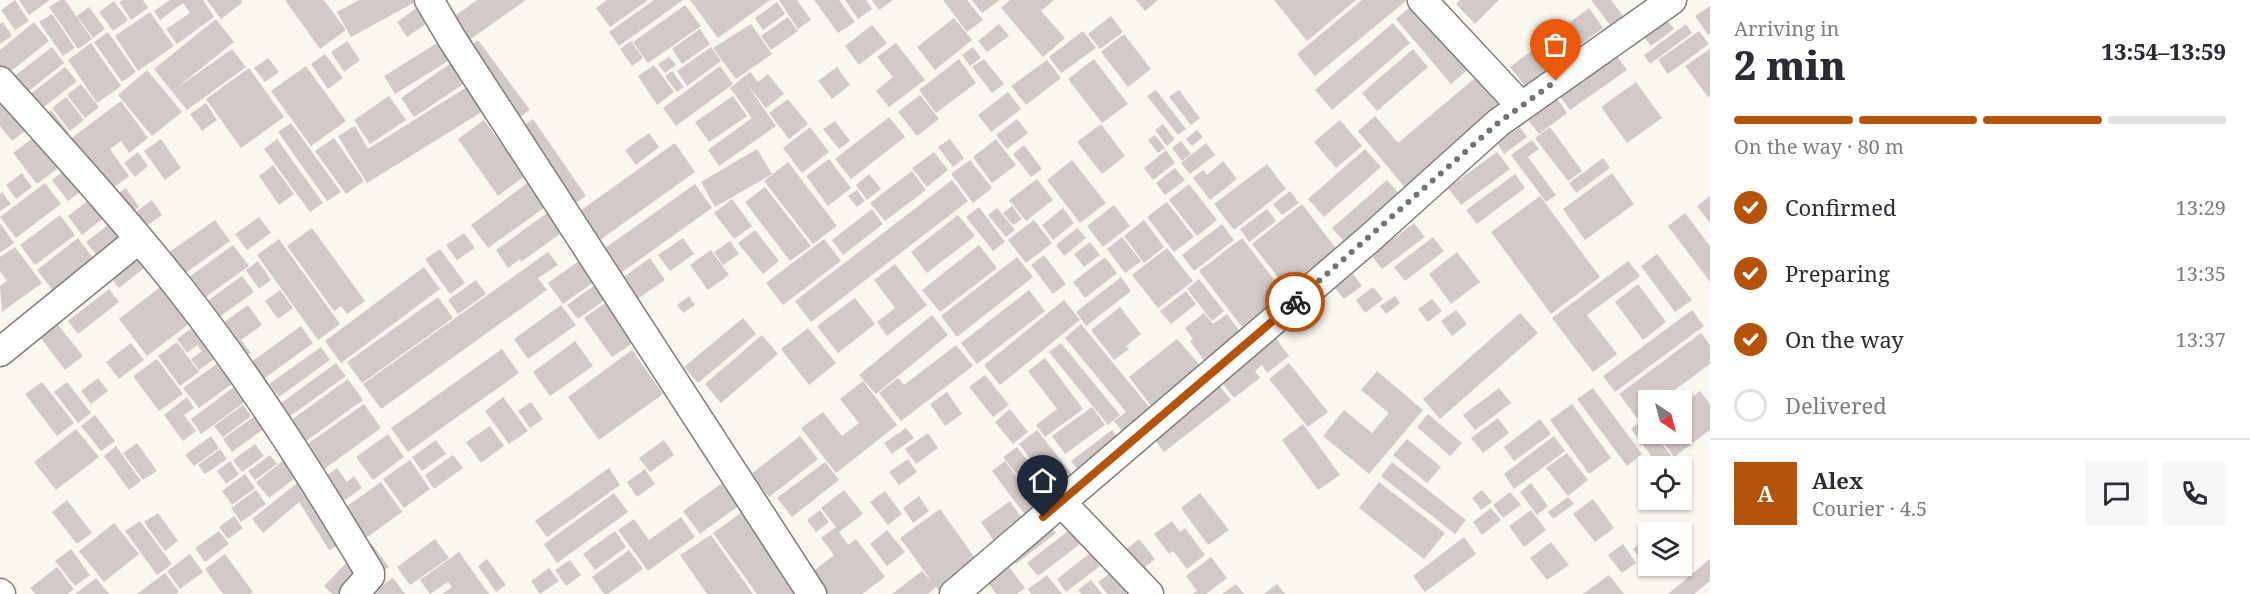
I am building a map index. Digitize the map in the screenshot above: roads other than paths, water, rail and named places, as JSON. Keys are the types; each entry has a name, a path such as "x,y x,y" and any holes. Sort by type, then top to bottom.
{"street":[{"path":"429,0 452,39 812,594"},
{"path":"1422,0 1521,106"},
{"path":"954,594 1368,240 1498,123 1672,0"},
{"path":"0,81 182,290 319,488 370,573 354,594"},
{"path":"0,352 139,239"},
{"path":"1060,502 1149,594"}]}
